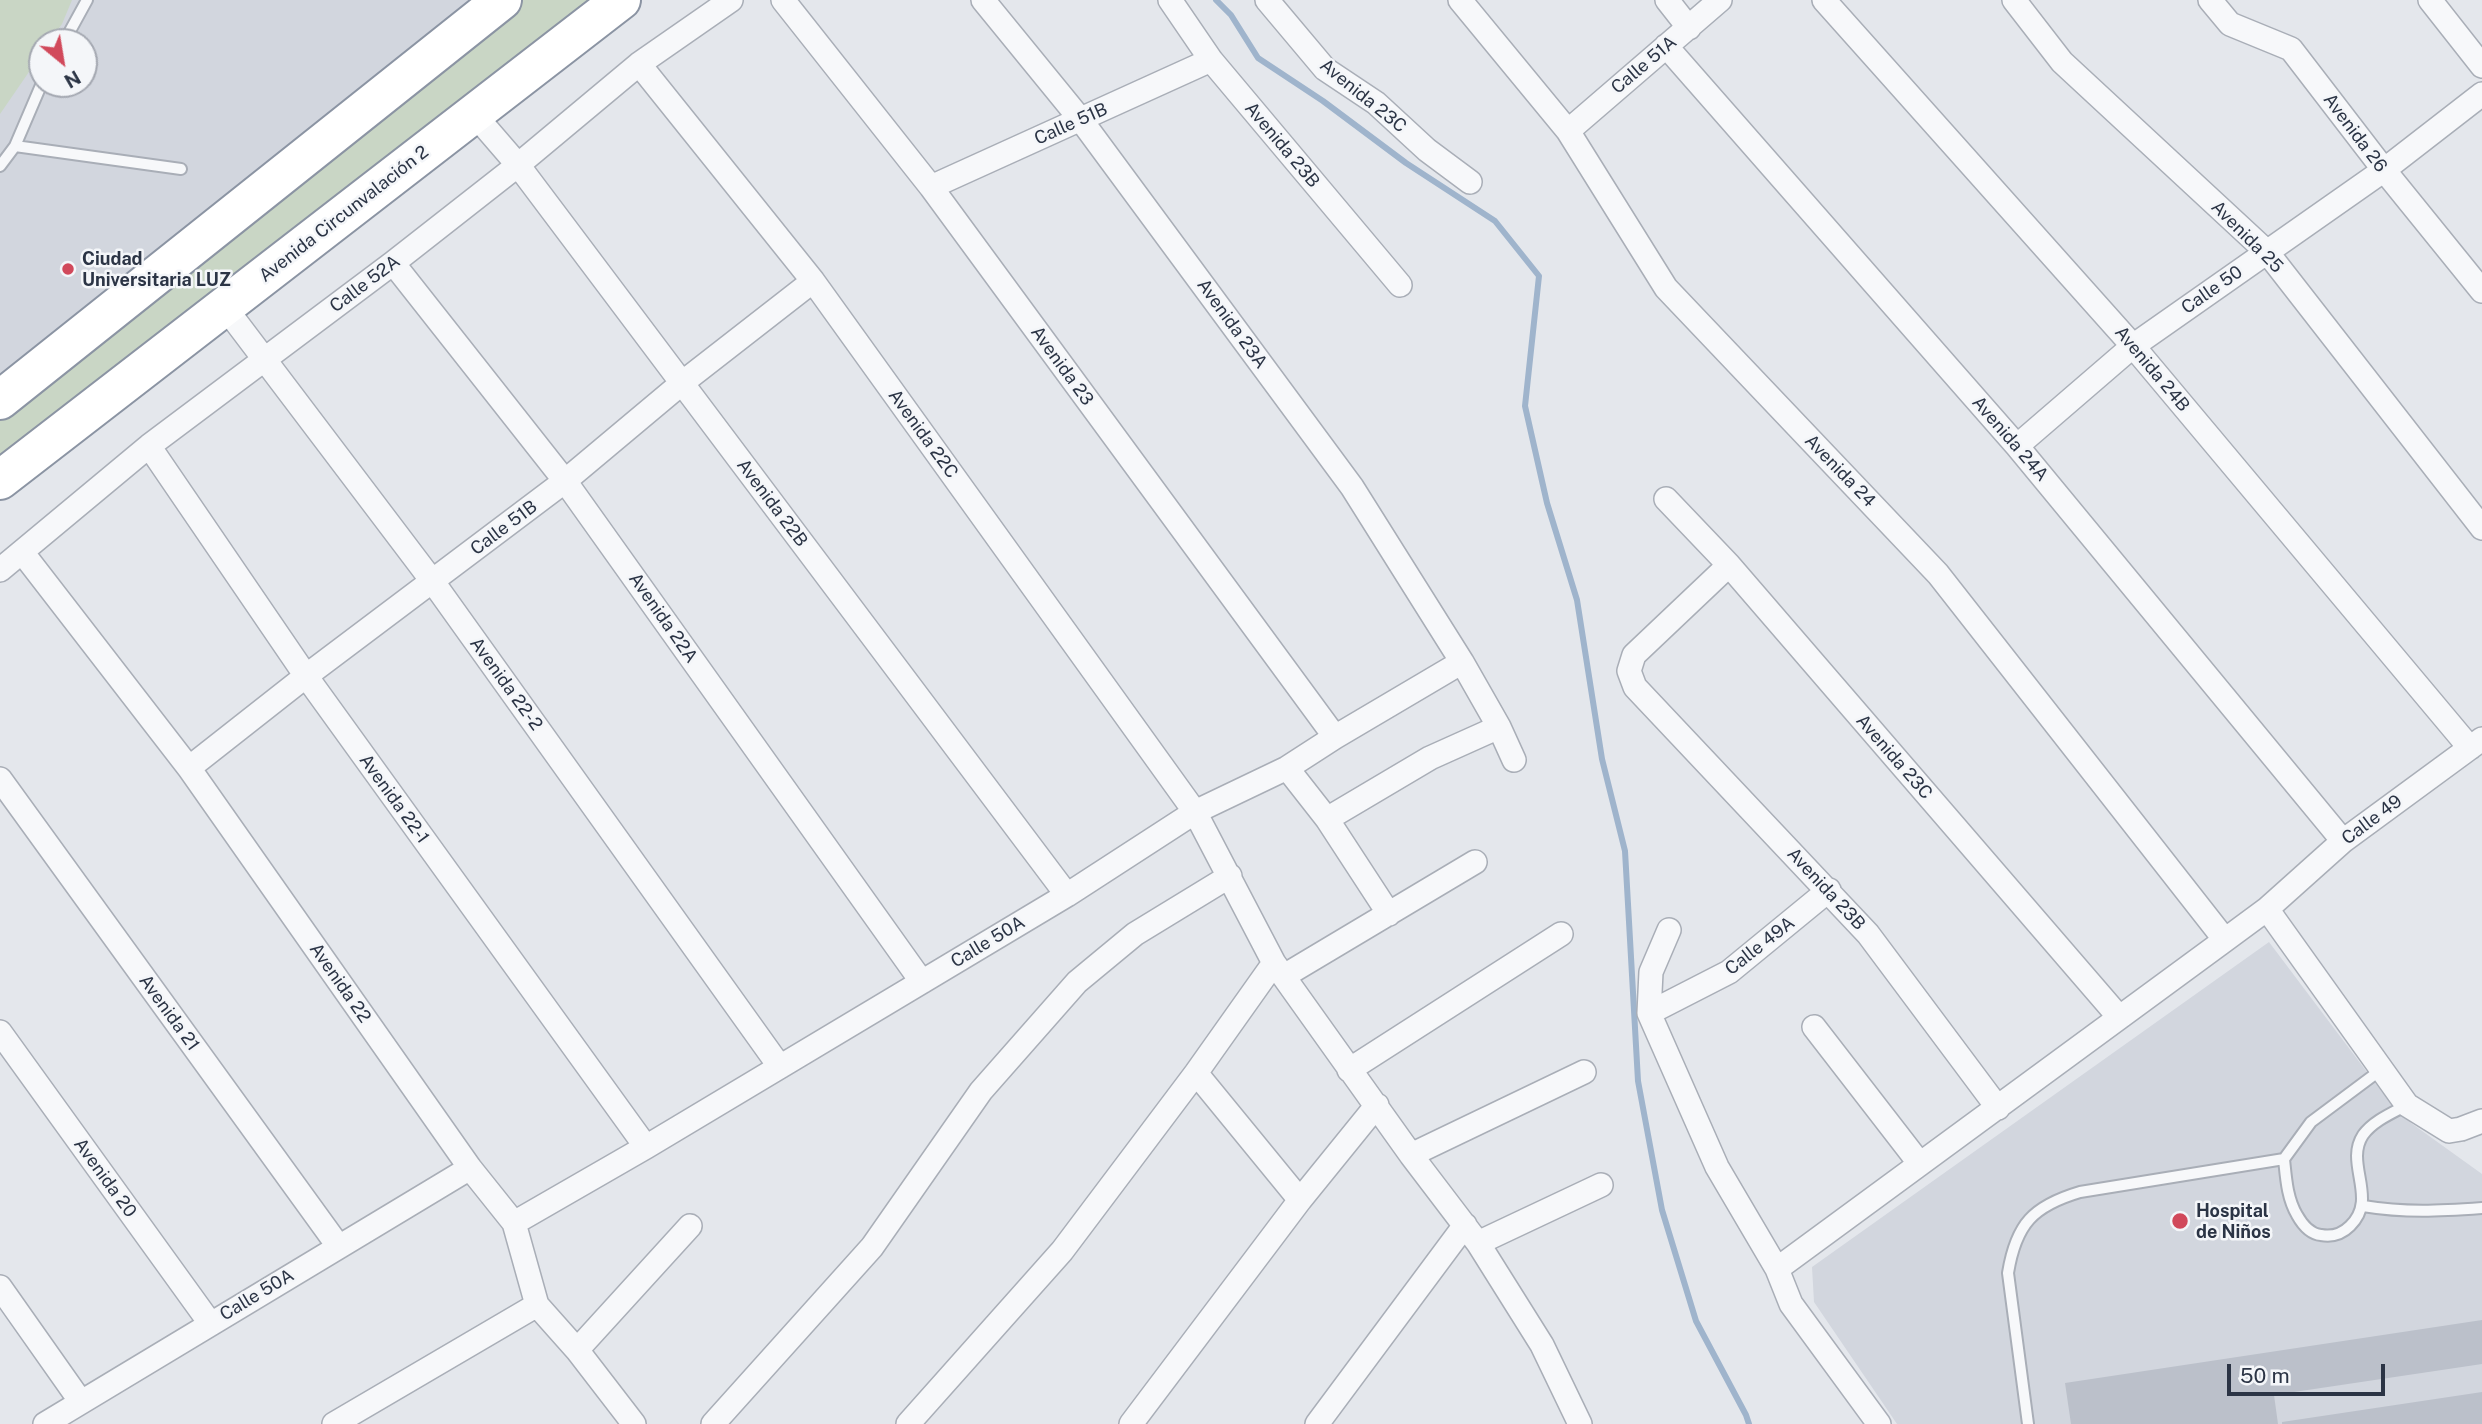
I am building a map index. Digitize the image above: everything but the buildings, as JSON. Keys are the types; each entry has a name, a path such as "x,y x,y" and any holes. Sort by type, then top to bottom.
{"highway":[{"path":"0,400 502,0"},
{"name":"Avenida Circunvalación 2","path":"0,480 621,0"}],"street":[{"name":"Calle 52A","path":"0,570 149,446 393,263 518,165 639,64 731,0"},
{"name":"Avenida 23","path":"783,0 931,187 1335,737"},
{"name":"Avenida 23A","path":"983,0 1081,120 1352,487 1462,662 1499,727 1514,760"},
{"name":"Avenida 23B","path":"1171,0 1211,60 1400,285"},
{"name":"Avenida 23C","path":"1267,0 1325,69 1376,103 1427,150 1470,182"},
{"name":"Avenida 24","path":"1460,0 1568,131 1666,288 1938,574 2225,940"},
{"path":"1667,0 1689,28"},
{"name":"Calle 51A","path":"1568,131 1720,0"},
{"name":"Avenida 24B","path":"1824,0 2133,346 2476,744"},
{"name":"Avenida 25","path":"2014,0 2062,62 2267,252 2482,528"},
{"name":"Avenida 26","path":"2210,0 2230,24 2291,49 2482,291"},
{"path":"2430,0 2482,66"},
{"name":"Avenida 24A","path":"1667,46 2017,446 2343,841"},
{"name":"Calle 51B","path":"931,187 1211,60"},
{"name":"Avenida 22C","path":"639,64 813,281 1195,812 1279,969 1410,1155 1472,1234 1542,1345 1580,1424"},
{"name":"Calle 50","path":"2017,446 2133,346 2384,170 2482,94"},
{"name":"Avenida 22B","path":"474,114 518,165 1067,895"},
{"name":"Avenida 22A","path":"393,263 565,481 922,982"},
{"name":"Calle 51B","path":"190,768 306,676 565,481 682,383 813,281"},
{"name":"Avenida 22-2","path":"224,306 433,582 780,1067"},
{"name":"Avenida 22-1","path":"149,446 306,676 646,1147"},
{"name":"Avenida 23C","path":"1666,499 1729,565 2119,1017"},
{"name":"Avenida 22","path":"22,552 190,768 470,1168 514,1223 537,1306 577,1350 634,1424"},
{"name":"Avenida 23B","path":"1729,565 1634,654 1629,671 1635,687 1868,934 1997,1108"},
{"name":"Calle 50A","path":"514,1223 1067,895 1195,812 1287,768 1462,662"},
{"path":"1327,819 1430,758 1499,727"},
{"name":"Calle 49","path":"1777,1269 2225,940 2267,908 2343,841 2476,744"},
{"path":"1287,768 1327,819 1389,914"},
{"name":"Avenida 21","path":"0,779 339,1247"},
{"path":"908,1424 1062,1251 1196,1073 1279,969 1389,914 1475,862"},
{"path":"713,1424 872,1247 981,1091 1077,982 1135,934 1230,876"},
{"name":"Calle 49A","path":"1649,1013 1729,972 1829,890"},
{"path":"2267,908 2407,1105 2449,1131 2482,1121"},
{"path":"1669,930 1651,972 1649,1013 1717,1167 1777,1269 1791,1304 1879,1424"},
{"path":"1349,1070 1560,934"},
{"path":"1814,1027 1920,1164"},
{"name":"Avenida 20","path":"0,1032 211,1323"},
{"path":"1410,1155 1584,1072"},
{"path":"1196,1073 1300,1200"},
{"path":"1132,1424 1300,1200 1377,1105"},
{"name":"Calle 50A","path":"46,1424 470,1168"},
{"path":"1317,1424 1472,1234 1601,1185"},
{"path":"577,1350 690,1226"},
{"path":"0,1287 81,1402"},
{"path":"334,1424 537,1306"}],"lane":[{"path":"72,28 87,0"},
{"path":"0,166 15,146 36,98"},
{"path":"15,146 181,169"},
{"path":"2028,1424 2008,1273 2012,1250 2028,1220 2040,1208 2081,1192 2284,1158 2318,1116 2382,1069"},
{"path":"2284,1158 2292,1208 2302,1223 2320,1235 2344,1232 2355,1222 2363,1206 2358,1151 2362,1137 2373,1125 2407,1105"},
{"path":"2363,1206 2397,1212 2427,1213 2482,1208"}],"shaded area":[{"name":"Ciudad Universitaria LUZ","path":"0,0 473,0 0,377"},
{"name":"Hospital de Niños","path":"2269,942 2382,1092 2411,1123 2482,1174 2482,1424 1897,1424 1814,1302 1812,1267"}],"green space":[{"path":"0,0 72,0 59,28 28,28 28,73 0,114"},
{"path":"523,0 607,0 0,471 0,418"}],"waterway":[{"path":"1216,0 1231,15 1258,58 1323,101 1406,163 1495,221 1539,276 1525,406 1547,503 1577,600 1602,759 1625,851 1638,1081 1662,1210 1696,1321 1749,1424"}],"place":[{"name":"Ciudad Universitaria LUZ","path":"68,269"},
{"name":"Hospital de Niños","path":"2180,1221"}]}
